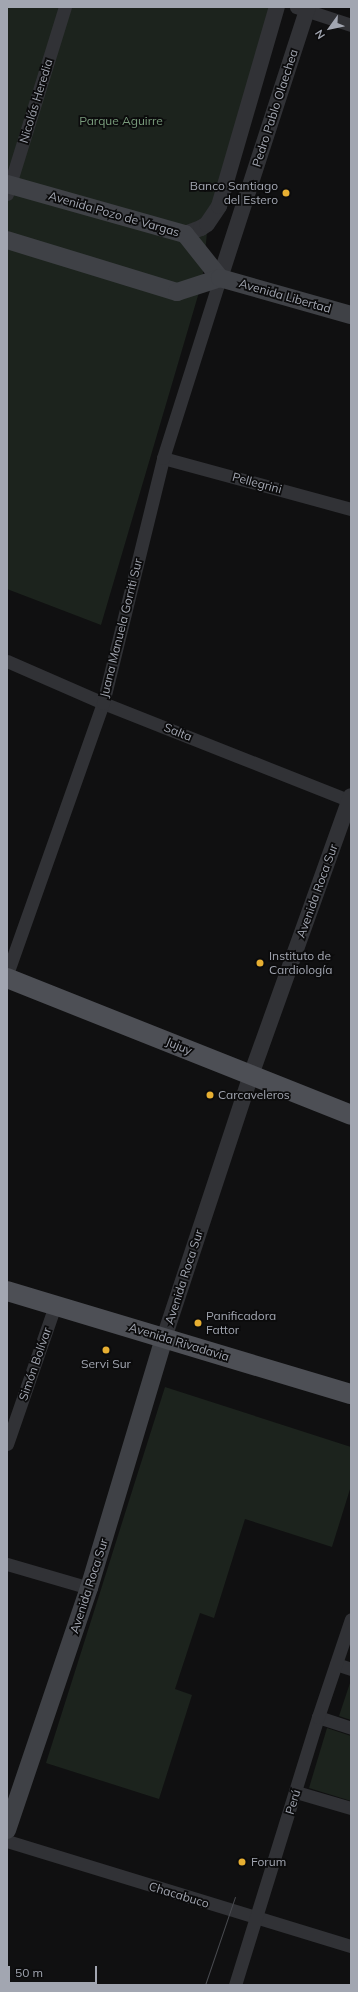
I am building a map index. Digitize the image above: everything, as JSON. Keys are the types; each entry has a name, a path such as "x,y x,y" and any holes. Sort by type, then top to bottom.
{"main road":[{"name":"Avenida Pozo de Vargas","path":"8,188 185,234 220,278"},
{"path":"7,240 177,292 220,278"},
{"name":"Avenida Libertad","path":"220,278 351,315"},
{"name":"Jujuy","path":"7,978 351,1115"},
{"name":"Avenida Rivadavia","path":"7,1291 351,1394"},
{"name":"Avenida Roca Sur","path":"7,1830 89,1588 164,1338"}],"street":[{"name":"Nicolás Heredia","path":"8,188 65,7"},
{"name":"Pedro Pablo Olaechea","path":"185,234 207,224 219,206 277,7"},
{"name":"Pedro Pablo Olaechea","path":"220,278 304,8"},
{"path":"304,8 351,25"},
{"name":"Juana Manuela Gorriti Sur","path":"7,974 103,703 163,458 220,278"},
{"name":"Pellegrini","path":"163,458 351,509"},
{"name":"Salta","path":"7,661 103,703 351,799"},
{"name":"Avenida Roca Sur","path":"164,1338 251,1075 351,799"},
{"name":"Simón Bolívar","path":"7,1444 55,1305"},
{"path":"7,1564 89,1588"},
{"name":"Perú","path":"234,1985 296,1792 318,1717 351,1619"},
{"path":"336,1664 351,1669"},
{"path":"318,1717 351,1728"},
{"path":"296,1792 351,1808"},
{"name":"Chacabuco","path":"7,1841 351,1946"}],"green space":[{"name":"Parque Aguirre","path":"7,7 272,7 207,233 202,282 101,625 7,589"},
{"path":"165,1387 351,1447 351,1486 332,1547 245,1519 214,1618 200,1613 175,1689 192,1695 159,1799 46,1763"},
{"path":"351,1680 351,1720 339,1716"},
{"path":"327,1728 351,1736 351,1801 309,1788"}],"tram line":[{"path":"205,1985 235,1897"}],"place":[{"name":"Banco Santiago del Estero","path":"286,193"},
{"name":"Instituto de Cardiología","path":"260,963"},
{"name":"Carcaveleros","path":"210,1095"},
{"name":"Panificadora Fattor","path":"198,1323"},
{"name":"Servi Sur","path":"106,1350"},
{"name":"Forum","path":"242,1862"}]}
